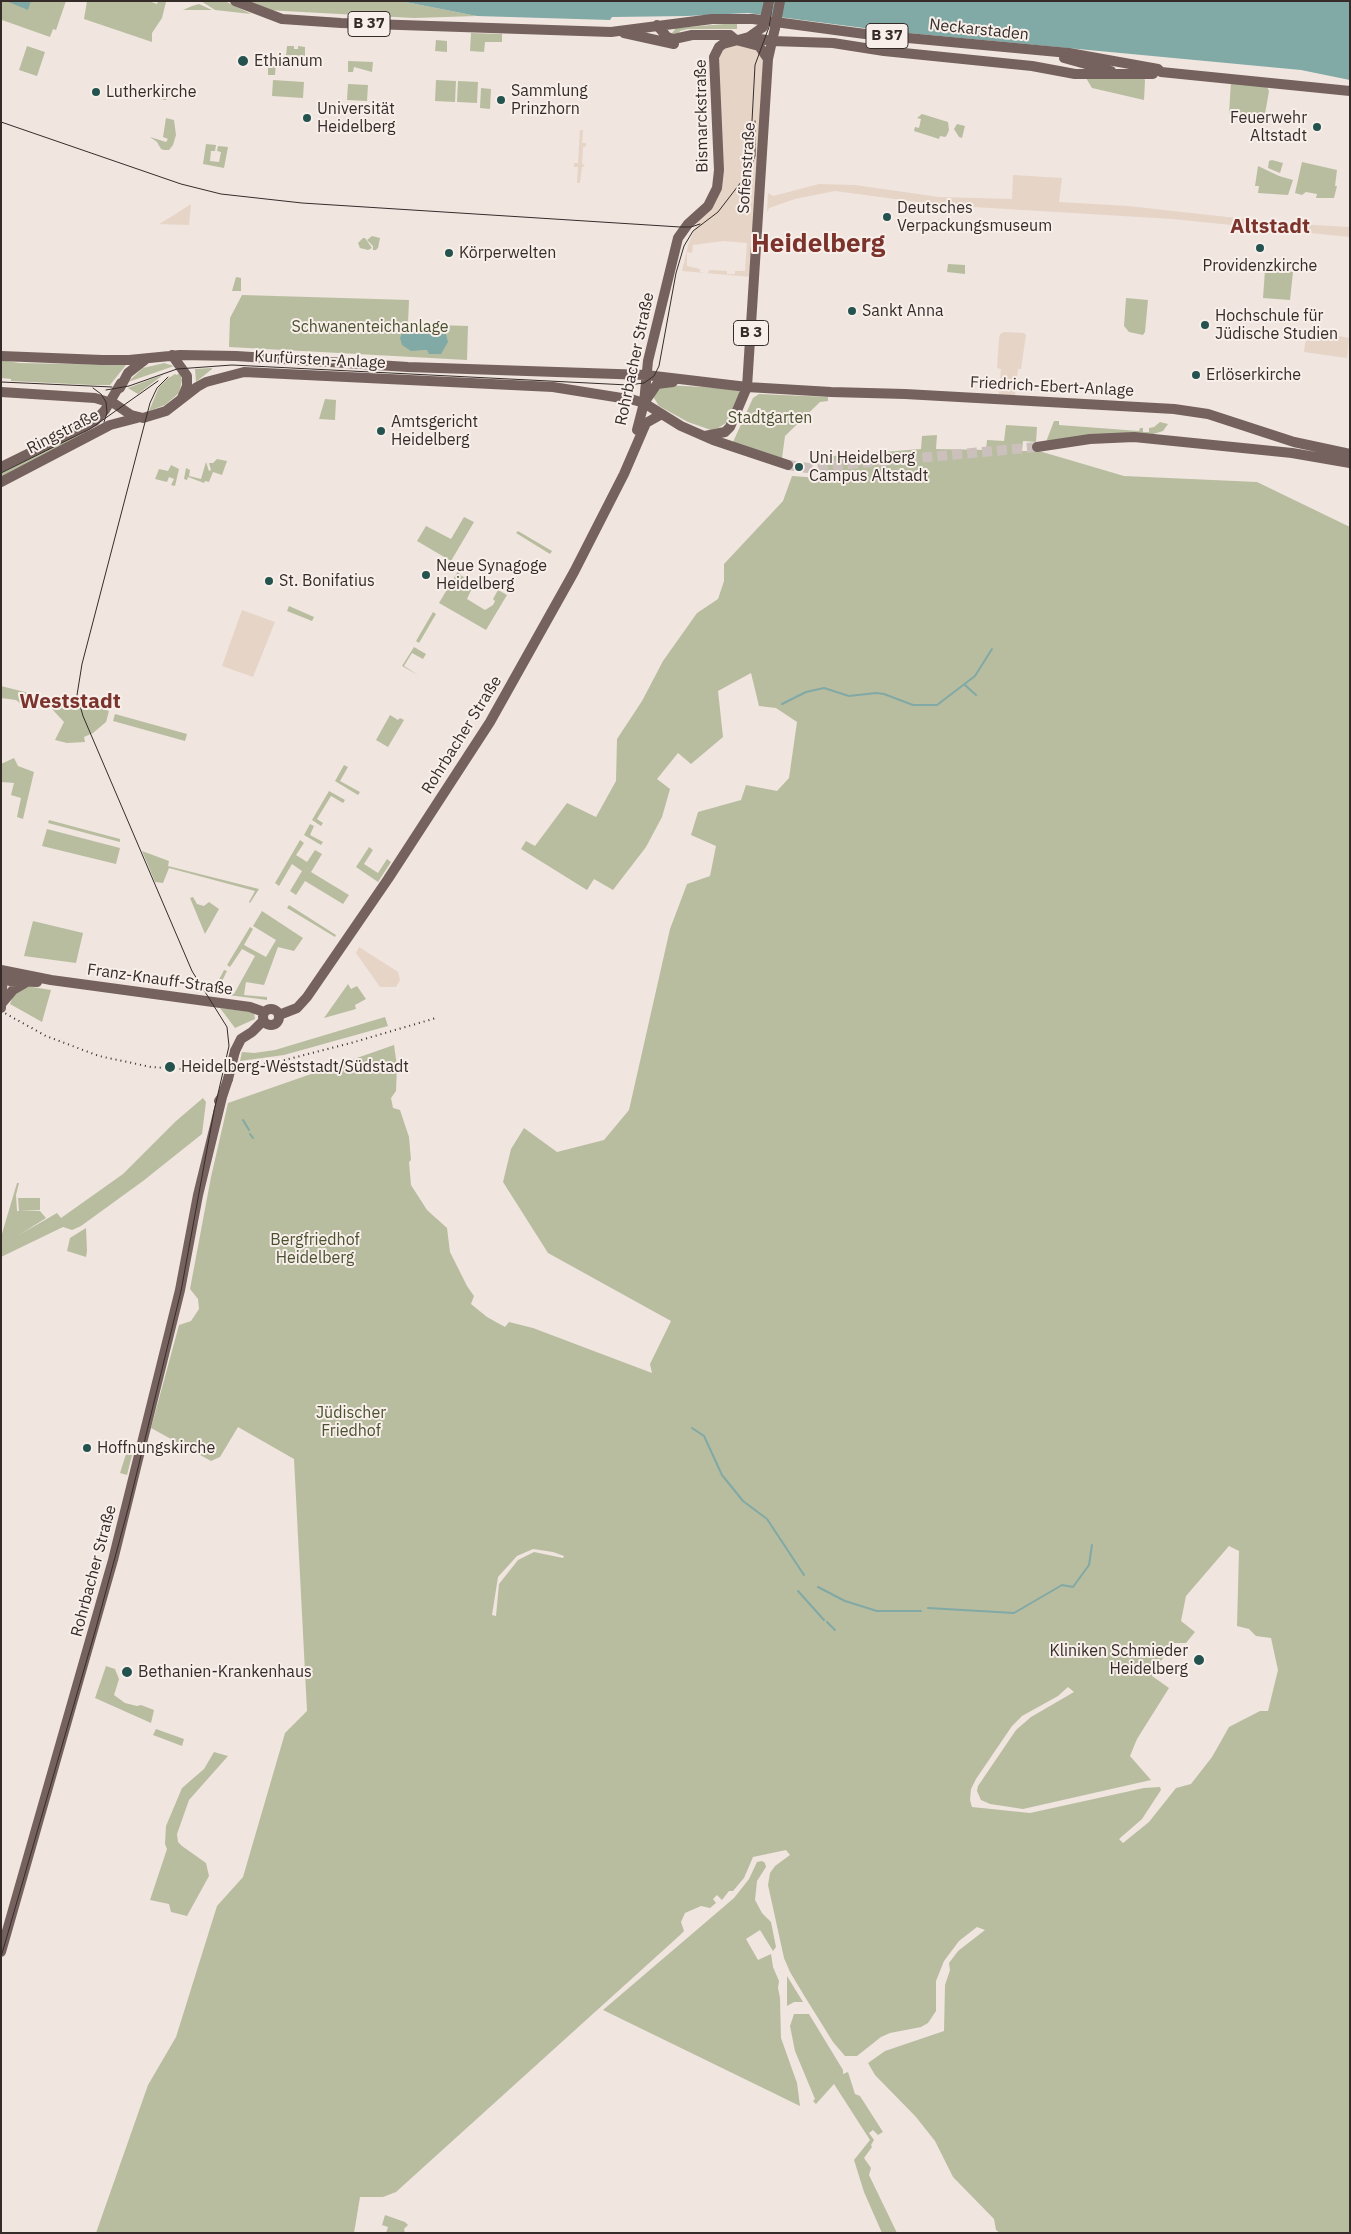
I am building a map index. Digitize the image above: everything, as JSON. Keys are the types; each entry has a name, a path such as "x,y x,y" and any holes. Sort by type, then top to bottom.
{"main road":[{"name":"B 37","path":"235,1 282,19 324,23 611,32 675,23"},
{"name":"Bismarckstraße","path":"688,224 711,202 718,183 713,63 719,47 725,43 749,37 763,26 769,1"},
{"path":"768,59 775,44 775,28 780,1"},
{"name":"Neckarstaden","path":"675,23 744,18 865,34 1069,53 1161,72 1350,91"},
{"path":"674,39 669,30 675,23"},
{"path":"657,25 667,36 674,39 692,35 727,34 736,40 759,46 768,59"},
{"path":"611,32 647,37 676,44 692,35"},
{"path":"707,35 719,47"},
{"path":"749,37 775,44"},
{"name":"Neckarstaden","path":"775,44 789,41 833,43 1047,68 1082,75 1156,74 1161,72"},
{"name":"Neckarstaden","path":"1042,51 1121,73"},
{"name":"Sofienstraße","path":"747,387 768,59"},
{"name":"Neckarstaden","path":"1047,68 1128,64"},
{"name":"Rohrbacher Straße","path":"635,445 634,438 644,403 649,357 678,238 688,224"},
{"path":"1,392 95,398 141,418 162,413 182,399 186,388 187,376 172,355"},
{"path":"1,356 102,360 172,355 245,357 400,366 646,375 682,380"},
{"path":"112,405 118,399 121,383 128,373 146,358"},
{"name":"Kurfürsten-Anlage","path":"182,399 197,387 218,378 252,371 565,388 616,395 644,403 704,436 788,465"},
{"path":"644,403 657,384 682,380"},
{"name":"Friedrich-Ebert-Anlage","path":"682,380 747,387 1191,410 1294,442 1350,454"},
{"name":"B 3","path":"704,436 725,432 730,427 747,387"},
{"name":"Ringstraße","path":"1,467 93,422 112,405"},
{"name":"Rohrbacher Straße","path":"1,1952 113,1560 180,1290 198,1195 235,1051 241,1039 266,1019 276,1023 279,1015 297,1008 307,997 382,888 491,720 574,572 624,474 646,423 662,414"},
{"name":"Ringstraße","path":"1,482 110,425 141,418"},
{"path":"1037,447 1090,438 1134,437 1292,453 1350,463"},
{"path":"1,1008 4,998 2,974"},
{"name":"Franz-Knauff-Straße","path":"2,974 25,982 51,980"},
{"name":"Franz-Knauff-Straße","path":"2,974 250,1007 266,1019"},
{"path":"4,998 25,982"},
{"path":"266,1019 272,1009 279,1015"}],"green space":[{"path":"1,1 66,1 56,30 53,29 50,37 2,20"},
{"path":"87,1 149,1 157,4 158,1 166,2 162,18 152,33 152,42 84,19"},
{"path":"201,1 225,1 251,14 215,10"},
{"path":"245,1 400,1 477,16 414,18 265,10"},
{"path":"199,4 212,10 183,10 192,6"},
{"path":"737,23 737,29 688,29 680,31 678,35 672,33 676,28"},
{"path":"471,33 502,34 502,42 485,42 484,52 470,51"},
{"path":"436,40 447,41 447,52 435,51"},
{"path":"27,46 45,52 37,76 19,70"},
{"path":"287,46 294,46 294,49 298,49 298,46 305,47 305,56 286,55"},
{"path":"348,61 373,62 372,72 354,67 353,72 348,72"},
{"path":"268,62 276,62 275,75 268,75"},
{"path":"1144,76 1144,100 1092,88 1086,78"},
{"path":"273,80 304,82 303,98 272,96"},
{"path":"436,80 456,81 455,102 435,101"},
{"path":"458,81 478,82 477,103 457,102"},
{"path":"1231,81 1267,87 1269,91 1265,114 1229,114"},
{"path":"348,84 368,85 367,101 347,100"},
{"path":"481,88 491,89 490,109 480,108"},
{"path":"162,90 177,95 177,99 168,96 166,100 160,99"},
{"path":"922,114 948,122 949,130 947,135 945,137 940,136 939,139 914,131 915,127 919,128 921,119 917,118"},
{"path":"166,118 174,120 176,135 173,145 169,150 161,149 157,142 150,137 166,142 168,139 163,137"},
{"path":"957,124 965,126 962,138 959,137 954,129"},
{"path":"206,144 216,145 215,151 211,151 210,161 219,162 221,152 217,151 218,146 228,147 224,168 203,164"},
{"path":"1269,161 1283,163 1280,173 1268,168"},
{"path":"1302,162 1337,170 1335,186 1337,186 1334,198 1316,198 1317,194 1306,192 1302,195 1295,193"},
{"path":"1258,166 1293,180 1288,195 1258,193 1259,186 1255,186"},
{"path":"372,236 380,238 376,250 373,250 373,246 367,240"},
{"path":"363,238 372,248 368,250 360,248 358,243"},
{"path":"948,264 965,265 965,274 947,272"},
{"path":"1268,268 1293,272 1290,300 1263,298 1265,270"},
{"path":"236,277 241,278 241,291 232,291"},
{"name":"Schwanenteichanlage","path":"242,295 409,300 408,324 468,326 467,360 229,347 230,318"},
{"path":"1126,298 1148,300 1145,332 1143,335 1129,332 1124,326"},
{"path":"1,360 19,363 126,365 110,385 92,385 11,381 11,379 1,378"},
{"path":"164,363 174,366 128,382 143,368"},
{"path":"212,368 196,382 195,369"},
{"path":"180,372 182,380 179,393 165,405 149,411 159,387 167,379"},
{"path":"164,374 138,394 128,388 162,375"},
{"path":"665,385 722,388 739,391 740,393 726,423 711,430 688,422 659,406 654,398 654,392"},
{"name":"Stadtgarten","path":"759,394 828,397 828,401 820,402 785,436 782,458 733,442 753,398"},
{"path":"325,399 336,400 335,420 319,419"},
{"path":"1054,421 1059,421 1059,425 1139,431 1140,428 1143,428 1143,432 1149,432 1149,428 1154,427 1160,422 1168,424 1163,431 1150,435 1046,442"},
{"path":"1006,425 1037,427 1036,442 1023,441 1022,451 1039,451 1124,476 1257,482 1350,527 1350,2233 1000,2233 996,2230 994,2219 953,2177 935,2141 916,2117 875,2075 868,2063 885,2051 944,2031 945,1985 950,1970 949,1963 958,1951 985,1930 977,1927 959,1941 944,1961 936,1981 936,2011 928,2023 921,2027 890,2033 881,2037 857,2056 845,2056 833,2042 790,1972 784,1958 768,1885 770,1873 775,1866 790,1855 786,1850 753,1857 744,1878 733,1891 729,1891 722,1900 717,1895 713,1899 716,1903 710,1908 701,1906 685,1913 681,1922 684,1931 679,1936 396,2192 383,2197 360,2197 354,2233 96,2233 148,2085 176,2037 217,1906 243,1877 285,1733 307,1711 294,1459 238,1427 220,1457 211,1461 151,1428 179,1325 191,1321 199,1309 198,1299 190,1289 211,1177 228,1103 394,1045 397,1066 396,1091 391,1098 393,1108 400,1110 409,1137 411,1185 427,1210 447,1228 450,1252 474,1296 471,1304 487,1317 505,1327 509,1322 533,1328 652,1373 650,1364 671,1321 548,1253 503,1182 511,1149 524,1128 557,1152 604,1140 629,1110 670,929 687,884 710,876 716,846 691,835 698,812 741,800 746,785 777,791 789,778 797,722 776,708 759,706 751,673 718,691 723,737 691,764 678,753 657,779 670,789 662,817 646,847 613,890 594,879 587,890 521,849 526,841 535,846 567,803 596,817 616,781 617,739 642,701 663,661 697,613 718,599 724,581 724,564 783,501 792,476 820,478 821,457 921,449 922,436 937,435 936,449 986,450 987,440 1004,441","holes":["1229,1546 1239,1551 1237,1626 1249,1629 1256,1636 1271,1638 1278,1670 1268,1711 1260,1711 1229,1727 1212,1757 1191,1784 1176,1788 1149,1822 1123,1843 1119,1839 1142,1819 1161,1790 1160,1787 1144,1788 1030,1813 972,1807 970,1800 971,1789 1012,1726 1022,1716 1058,1696 1068,1687 1074,1692 1031,1717 1016,1730 978,1786 977,1791 981,1800 990,1804 1023,1809 1151,1780 1130,1756 1137,1739 1169,1688 1152,1676 1172,1643 1186,1643 1195,1632 1181,1621 1186,1596","533,1549 564,1556 563,1558 534,1552 518,1560 499,1584 496,1616 492,1615 498,1577 517,1556"]},
{"path":"85,429 91,432 1,477 1,470"},
{"path":"217,459 227,461 222,475 213,472 209,482 205,481 204,483 188,477 187,480 184,479 186,468 190,470 189,476 201,479 206,462 209,471 211,470 209,463 213,463"},
{"path":"171,465 179,469 175,486 171,485 174,479 169,477 167,482 155,479 159,469 168,471"},
{"path":"464,517 474,522 451,561 417,541 426,526 451,539"},
{"path":"518,531 552,551 550,554 516,533"},
{"path":"458,571 460,572 459,574 474,584 467,599 485,610 493,605 495,601 493,599 498,590 507,595 486,630 439,603"},
{"path":"289,606 314,617 312,621 287,611"},
{"path":"433,612 436,614 419,643 416,641"},
{"path":"414,647 426,654 423,659 412,653 404,666 418,675 402,666"},
{"path":"1,686 33,694 31,706 16,700 1,698"},
{"path":"52,696 67,701 68,705 73,707 82,706 83,703 109,711 106,722 93,733 84,737 85,742 67,743 55,740 64,722 52,709"},
{"path":"115,714 187,734 185,741 113,721"},
{"path":"390,715 398,720 400,718 404,720 388,747 376,740"},
{"path":"14,758 18,766 34,772 23,819 17,817 21,798 11,795 14,783 1,782 1,764"},
{"path":"344,765 348,767 340,781 360,792 358,795 335,781"},
{"path":"329,791 345,800 343,803 331,796 317,819 323,823 321,826 312,820"},
{"path":"49,820 120,839 120,842 48,823"},
{"path":"310,824 314,826 310,835 323,842 321,845 304,835"},
{"path":"47,829 120,848 116,864 42,846"},
{"path":"300,840 304,843 296,855 307,862 315,850 322,854 311,872 349,895 343,904 305,881 296,895 290,891 302,871 292,864 279,886 275,883"},
{"path":"369,847 373,850 364,864 378,873 387,859 391,862 378,882 356,867"},
{"path":"142,851 169,861 168,866 259,889 250,903 255,891 169,868 163,883 155,882"},
{"path":"193,897 197,904 204,906 209,902 219,909 205,934 190,898"},
{"path":"289,905 336,935 335,937 287,908"},
{"path":"262,911 303,938 294,951 278,947 264,985 246,982 244,995 267,997 267,1000 212,993 224,970 227,971 218,989 220,993 234,994 255,956 242,949 230,967 227,965 250,927 253,929 244,945 266,957 276,940 253,926"},
{"path":"33,921 83,933 76,963 24,956"},
{"path":"348,984 351,989 357,986 366,999 355,1005 356,1009 324,1018"},
{"path":"26,986 51,990 42,1022 10,1004 13,996"},
{"path":"220,1008 254,1012 255,1019 235,1028"},
{"path":"385,1017 388,1026 284,1055 240,1061 242,1052 254,1053 275,1050"},
{"path":"203,1098 206,1102 202,1134 143,1181 81,1226 72,1230 63,1227 1,1257 1,1237 17,1183 19,1183 16,1195 17,1211 19,1211 18,1198 40,1198 40,1210 20,1211 40,1211 46,1218 19,1235 57,1213 61,1218 123,1174 176,1121"},
{"path":"86,1228 86,1257 67,1251 70,1238"},
{"path":"126,1454 132,1455 127,1475 120,1473"},
{"path":"106,1666 115,1669 119,1679 114,1695 125,1703 141,1705 154,1710 151,1723 95,1698"},
{"path":"156,1729 184,1739 182,1746 153,1735"},
{"path":"214,1752 228,1756 189,1800 177,1834 178,1842 182,1846 206,1863 209,1876 187,1916 171,1912 169,1904 150,1900 167,1849 165,1844 166,1826 182,1788 204,1769"},
{"path":"762,1861 766,1867 757,1881 755,1900 762,1913 771,1922 776,1947 773,1951 760,1930 746,1939 758,1960 771,1954 773,1967 779,1981 781,2038 797,2083 800,2106 603,2010 734,1898 749,1879 757,1862"},
{"path":"787,1976 803,2002 794,2002 787,2006"},
{"path":"794,2014 809,2014 843,2070 843,2074 848,2072 855,2094 860,2096 883,2132 878,2135 873,2130 869,2133 874,2140 871,2145 872,2147 864,2158 871,2168 869,2175 897,2233 882,2233 864,2192 854,2160 870,2140 834,2084 816,2104 813,2101 815,2099 795,2051 790,2026"},
{"path":"385,2215 405,2222 408,2225 404,2229 405,2233 386,2233 388,2227 382,2225"}],"shaded area":[{"path":"735,45 754,46 765,60 752,277 705,273 708,273 709,270 727,271 727,274 735,274 735,271 745,271 747,243 723,241 693,245 692,253 687,252 687,266 700,269 700,273 682,271 689,242 700,217 714,205 722,189 717,55 723,48"},
{"path":"580,130 583,130 582,143 586,143 586,146 583,147 582,163 585,166 582,167 580,183 577,183 578,167 574,167 574,163 578,163"},
{"path":"1013,175 1062,178 1059,202 1128,206 1281,223 1349,227 1350,237 1172,219 940,205 835,191 795,199 769,208 767,212 768,193 773,196 819,184 855,185 939,197 1012,199"},
{"path":"191,204 189,225 159,224 174,215"},
{"path":"1306,330 1349,338 1347,358 1304,352 1306,336 1303,334"},
{"path":"1004,332 1024,333 1026,335 1021,369 1018,369 1015,396 999,395 1001,369 997,368 999,338 1000,334"},
{"path":"242,610 275,622 253,677 222,666"},
{"path":"359,947 398,972 400,980 396,987 380,987 356,953"}],"water":[{"path":"6,1 31,1 28,10"},
{"path":"400,1 1350,1 1350,80 1301,70 887,31 748,13 612,17 610,20 477,16"},
{"path":"413,329 423,332 432,329 443,330 448,342 441,354 429,354 427,350 411,351 402,345 400,338 402,333 409,333"}],"waterway":[{"path":"782,704 806,692 824,688 849,696 876,693 884,694 913,705 937,705 975,676 992,649"},
{"path":"965,685 976,695"},
{"path":"243,1120 249,1130"},
{"path":"250,1134 253,1138"},
{"path":"692,1428 704,1436 722,1475 743,1501 767,1519 804,1575"},
{"path":"928,1608 1014,1613 1062,1585 1073,1587 1089,1565 1092,1545"},
{"path":"818,1587 845,1601 877,1611 921,1611"},
{"path":"798,1591 824,1620"},
{"path":"827,1622 835,1630"}],"tunnel":[{"path":"788,465 808,468 1037,447"}],"tram line":[{"path":"753,129 755,65 769,27 773,1"},
{"path":"106,390 129,386 177,369 232,365 628,385 644,383 654,376 659,366 676,273 684,246 693,231 718,212 748,173 755,156 755,121"},
{"path":"1,122 181,184 221,194 302,203 680,227 691,227 700,224"},
{"path":"1,1957 96,1628 128,1509 181,1291 214,1111 229,1046 227,1027 192,971 83,716 77,695 82,664 150,403 157,388 168,377"},
{"path":"1,473 90,429 158,381"},
{"path":"1,382 112,387"},
{"path":"93,388 101,394 106,402 107,413 104,422"}],"railway":[{"path":"1,1011 46,1036 99,1056 151,1067 195,1070 242,1068 285,1060 436,1018"}],"place":[{"name":"Ethianum","path":"243,61"},
{"name":"Lutherkirche","path":"96,92"},
{"name":"Sammlung Prinzhorn","path":"501,100"},
{"name":"Universität Heidelberg","path":"307,118"},
{"name":"Feuerwehr Altstadt","path":"1317,127"},
{"name":"Deutsches Verpackungsmuseum","path":"887,217"},
{"name":"Providenzkirche","path":"1260,248"},
{"name":"Körperwelten","path":"449,253"},
{"name":"Sankt Anna","path":"852,311"},
{"name":"Hochschule für Jüdische Studien","path":"1205,325"},
{"name":"Erlöserkirche","path":"1196,375"},
{"name":"Amtsgericht Heidelberg","path":"381,431"},
{"name":"Uni Heidelberg Campus Altstadt","path":"799,467"},
{"name":"Neue Synagoge Heidelberg","path":"426,575"},
{"name":"St. Bonifatius","path":"269,581"},
{"name":"Heidelberg-Weststadt/Südstadt","path":"170,1067"},
{"name":"Hoffnungskirche","path":"87,1448"},
{"name":"Kliniken Schmieder Heidelberg","path":"1199,1660"},
{"name":"Bethanien-Krankenhaus","path":"127,1672"}],"district":[{"name":"Altstadt","path":"1270,227"},
{"name":"Heidelberg","path":"818,244"},
{"name":"Weststadt","path":"70,702"}],"park label":[{"name":"Bergfriedhof Heidelberg","path":"315,1249"},
{"name":"Jüdischer Friedhof","path":"351,1422"}]}
